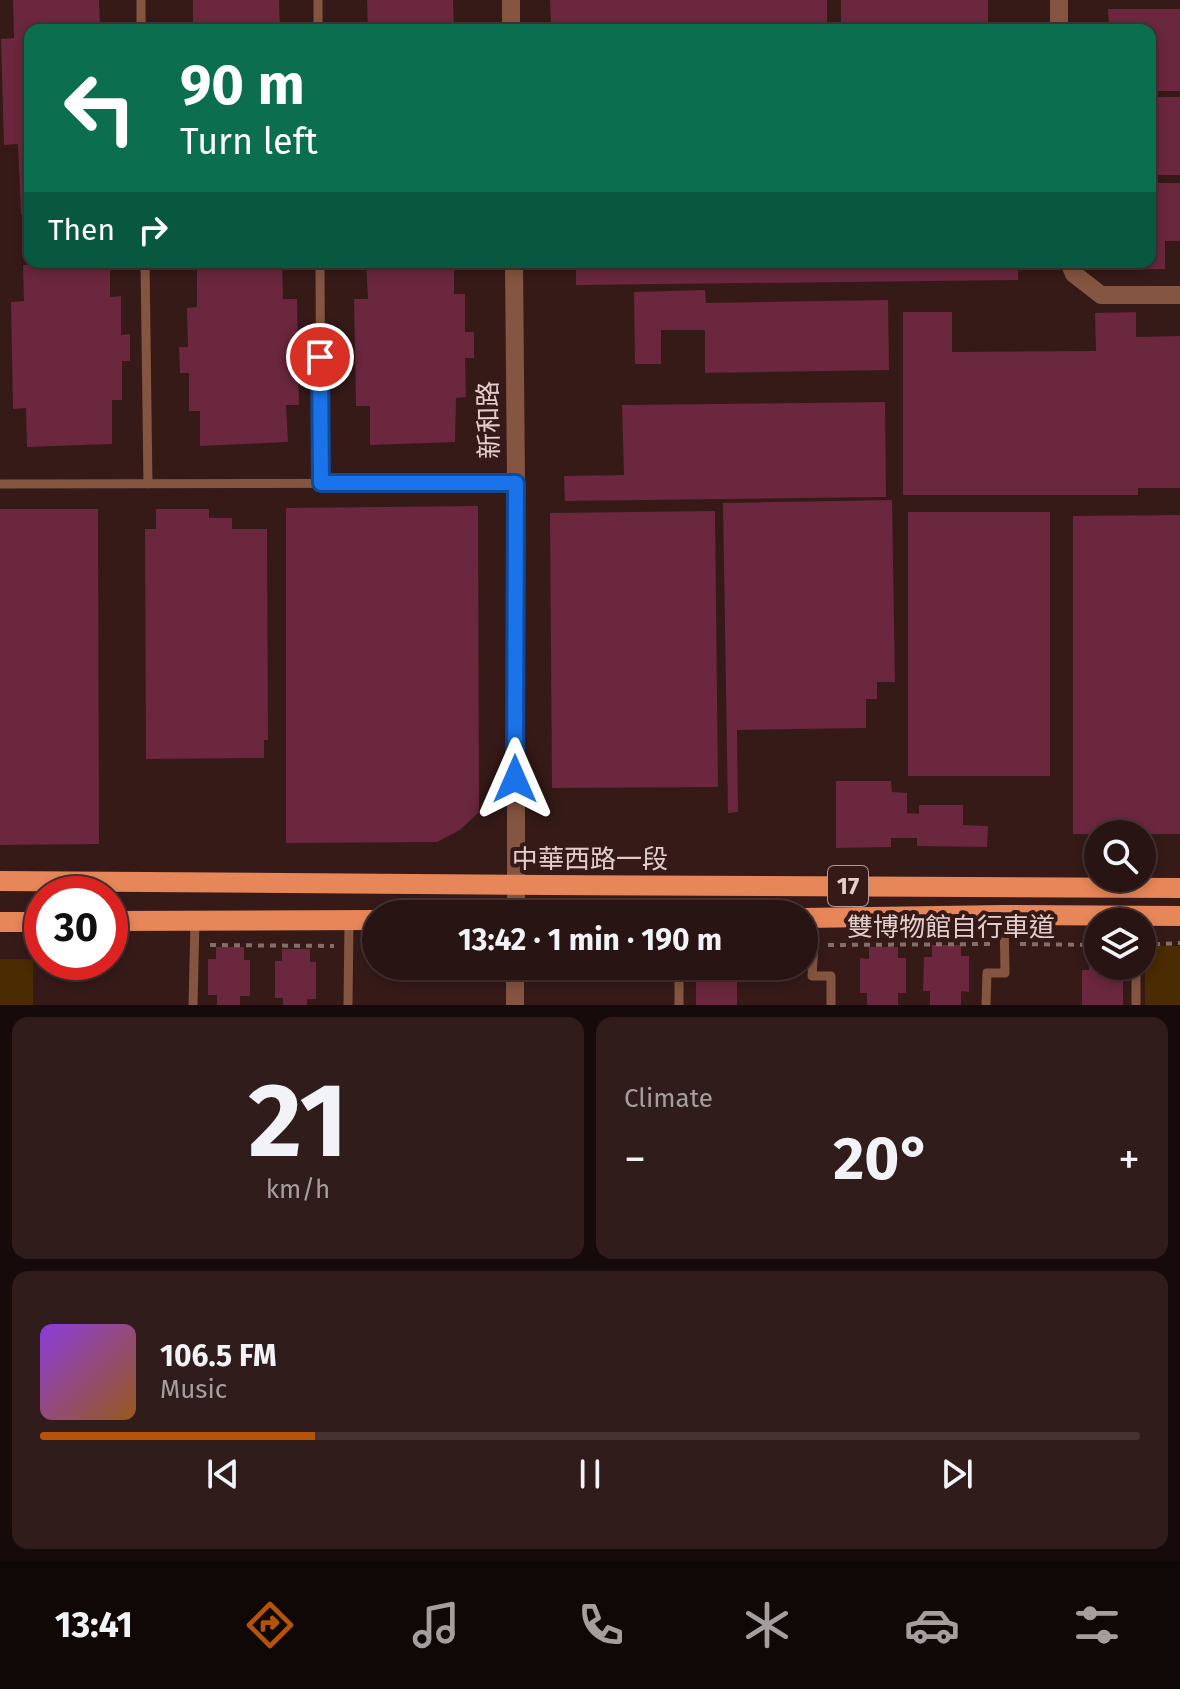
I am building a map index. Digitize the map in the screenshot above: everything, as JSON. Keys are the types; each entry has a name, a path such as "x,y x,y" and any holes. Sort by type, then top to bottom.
{"main road":[{"name":"中華西路一段","path":"0,881 1180,888"},
{"name":"17","path":"818,918 1004,915 1084,917"},
{"name":"17","path":"1156,918 1180,916"},
{"path":"128,921 362,920"},
{"path":"0,922 24,922"}],"street":[{"path":"511,0 511,24"},
{"path":"1059,0 1059,24"},
{"name":"新和路","path":"514,268 516,900"},
{"path":"1072,268 1074,274 1101,295 1180,295"},
{"path":"515,980 515,1005"}],"lane":[{"path":"141,0 141,24"},
{"path":"318,0 318,24"},
{"path":"145,268 148,484"},
{"path":"320,268 321,483"},
{"path":"0,484 516,483"},
{"path":"986,1005 987,973 1005,973 1004,915"},
{"path":"348,1005 349,920"},
{"path":"193,1005 195,921"},
{"path":"818,976 831,976 831,1005"},
{"path":"679,980 679,1005"},
{"path":"1136,980 1136,1005"}],"path":[{"path":"1156,944 1180,943"},
{"path":"194,944 362,946"},
{"name":"雙博物館自行車道","path":"818,945 1084,945"}],"shaded area":[{"path":"1156,946 1180,946 1180,1005 1145,1005 1145,980 1156,980"},
{"path":"0,959 24,959 24,980 33,980 33,1005 0,1005"}],"building":[{"path":"13,0 99,0 100,24 24,24 24,215 21,215 18,144 4,145 1,39 14,38"},
{"path":"193,0 279,0 280,24 193,24"},
{"path":"367,0 453,0 454,24 368,24"},
{"path":"550,0 827,0 827,24 551,24"},
{"path":"841,0 988,0 988,24 841,24"},
{"path":"1108,9 1180,9 1180,91 1156,91 1156,24 1109,24"},
{"path":"1156,97 1180,97 1180,175 1156,175"},
{"path":"1156,183 1180,183 1180,241 1165,241 1165,269 1102,268 1156,268"},
{"path":"23,265 24,268 110,268 110,297 121,296 121,335 130,334 130,361 122,361 122,400 112,400 112,444 27,447 26,408 13,409 11,302 24,301"},
{"path":"197,268 282,268 283,299 297,299 299,405 286,405 288,442 200,446 200,411 189,411 189,373 180,373 179,347 188,347 187,308 197,307"},
{"path":"366,268 454,268 454,294 465,294 465,332 474,332 474,358 465,358 466,397 456,398 455,442 370,445 370,406 356,406 354,299 368,299"},
{"path":"576,268 1018,268 1018,280 576,285"},
{"path":"705,290 706,303 888,300 889,370 705,373 705,330 661,330 661,364 635,364 634,292"},
{"path":"903,312 952,312 952,352 1096,351 1095,313 1136,312 1136,337 1180,336 1180,488 1138,488 1138,495 903,495"},
{"path":"885,402 886,497 565,501 564,476 624,475 622,405"},
{"path":"892,500 895,682 877,682 877,699 866,699 866,728 737,730 738,812 728,813 723,503"},
{"path":"478,506 479,812 460,830 437,842 286,843 286,508"},
{"path":"0,509 98,509 99,844 0,845"},
{"path":"156,509 209,509 209,518 232,518 232,529 267,529 268,740 264,740 264,758 146,759 145,529 156,529"},
{"path":"715,511 718,787 552,788 550,513"},
{"path":"908,512 1050,512 1050,776 908,776"},
{"path":"1180,515 1180,834 1156,834 1156,820 1084,820 1084,834 1073,834 1073,516"},
{"path":"836,781 891,781 892,792 907,793 907,813 919,814 919,805 963,805 963,825 988,826 987,847 917,846 917,838 891,838 891,847 836,848"},
{"path":"932,945 961,945 961,956 969,956 969,992 961,991 961,1005 930,1005 930,991 923,991 924,957 932,957"},
{"path":"216,947 244,947 244,960 250,960 250,996 240,996 240,1005 217,1005 217,995 208,995 208,959 216,959"},
{"path":"869,947 898,947 898,958 906,958 906,993 898,993 898,1005 867,1005 867,993 860,993 860,958 869,959"},
{"path":"282,949 310,949 310,962 316,962 316,999 307,999 307,1005 283,1005 283,998 275,998 275,961 282,961"},
{"path":"1082,970 1084,980 1123,980 1123,1005 1082,1005"},
{"path":"696,980 737,980 737,1005 696,1005"}],"route":[{"path":"320,357 321,483 516,483 515,779"}]}
